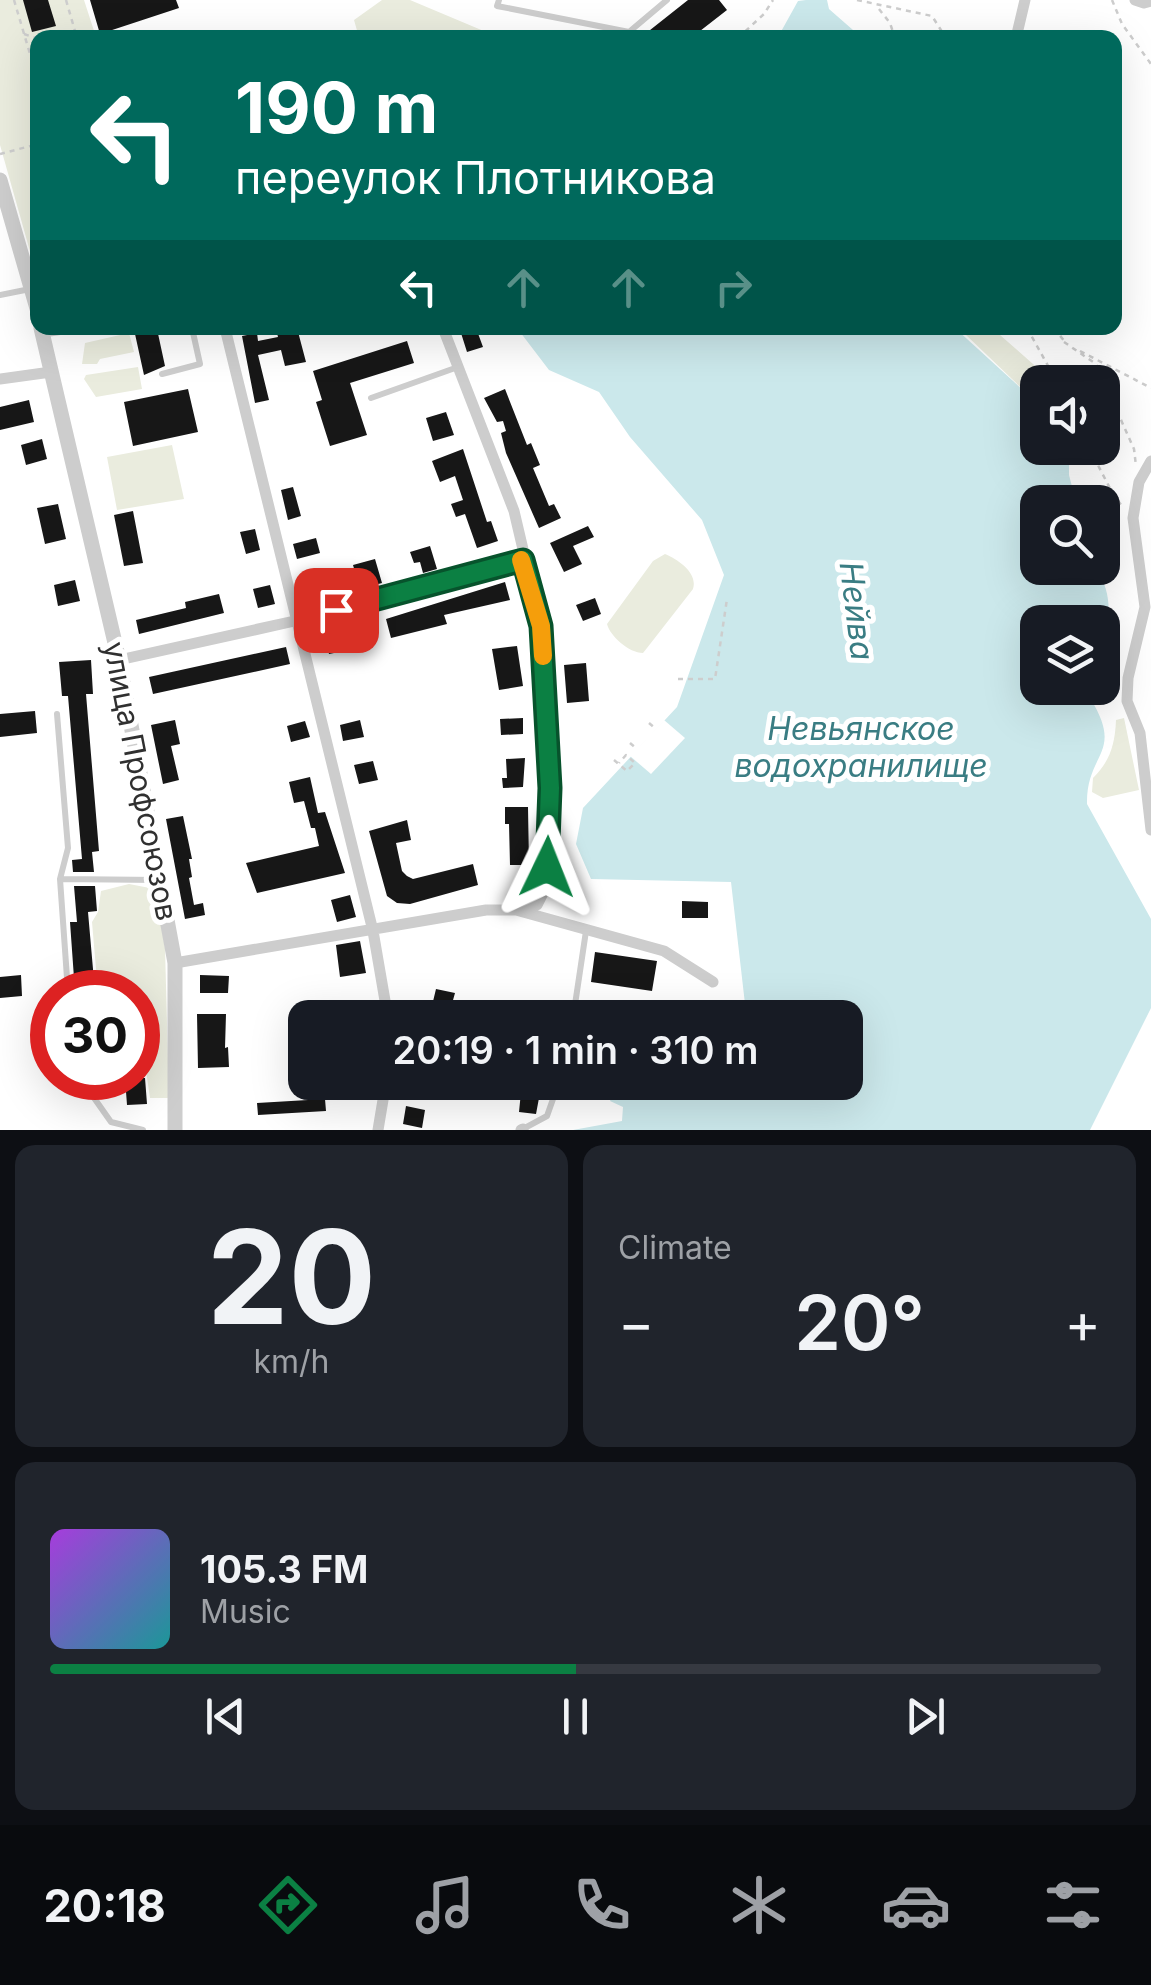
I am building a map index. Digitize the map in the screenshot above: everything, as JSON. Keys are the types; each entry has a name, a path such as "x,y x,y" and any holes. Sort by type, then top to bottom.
{"street":[{"path":"1018,30 1025,0"},
{"path":"0,180 30,282"},
{"name":"улица Профсоюзов","path":"43,335 119,660 175,964 175,1130"},
{"path":"227,335 373,930 385,1000"},
{"path":"175,964 486,910 516,910 537,905 544,893 550,788 541,626 514,512 446,335"},
{"path":"0,378 51,372"},
{"path":"1151,461 1139,482 1133,520 1145,607 1128,678 1128,701 1140,733 1151,830"},
{"path":"1133,520 1151,528"},
{"path":"119,660 298,620 523,560"},
{"path":"516,910 664,951 713,982"},
{"path":"378,1130 383,1100"}],"lane":[{"path":"498,0 497,6 619,30"},
{"path":"631,30 666,0"},
{"path":"0,294 30,289"},
{"path":"162,374 200,364 194,335"},
{"path":"371,398 458,368"},
{"path":"56,714 68,848 60,879 66,970"},
{"path":"60,879 160,880"},
{"path":"576,1000 586,930"},
{"path":"96,1100 111,1122 137,1129"},
{"path":"522,1130 546,1116 552,1100"}],"path":[{"path":"14,0 30,54"},
{"path":"66,0 75,30"},
{"path":"747,30 773,0"},
{"path":"858,0 932,16 941,30"},
{"path":"1112,0 1122,24 1151,64"},
{"path":"878,7 893,30"},
{"path":"24,34 30,36"},
{"path":"0,154 30,146"},
{"path":"1031,335 1048,365"},
{"path":"1059,335 1096,364 1134,449 1139,482"},
{"path":"1064,342 1151,388"},
{"path":"1098,465 1114,496 1133,520"},
{"path":"678,678 715,678 727,599"},
{"path":"650,723 656,729"},
{"path":"630,743 637,748"},
{"path":"614,760 619,763"}],"shaded area":[{"path":"0,0 84,0 94,30 30,30 30,251 0,145"},
{"path":"382,0 410,0 481,30 357,30 354,20"},
{"path":"130,335 134,352 100,359 97,364 82,364 85,343"},
{"path":"966,335 1000,335 1034,365 1020,365 1020,387"},
{"path":"138,367 142,389 96,397 84,379 86,375"},
{"path":"172,445 184,499 117,510 107,457"},
{"path":"665,554 690,572 693,589 643,653 638,652 621,643 607,624 653,561"},
{"path":"1124,718 1139,790 1103,798 1092,792 1093,778 1110,752 1116,720"},
{"path":"129,884 155,889 165,948 169,1098 160,1098 160,970 96,970 92,922 101,891"}],"water":[{"path":"827,0 829,9 853,30 782,30 798,1"},
{"name":"Невьянское водохранилище","path":"522,335 963,335 1020,387 1020,465 1069,465 1072,485 1020,485 1020,585 1104,585 1108,605 1020,605 1020,705 1094,705 1104,742 1088,787 1087,804 1151,919 1151,1008 1090,1130 573,1130 622,1121 623,1107 610,1100 863,1100 863,1000 745,1000 731,882 591,879 576,844 583,808 677,707 724,575 702,520 630,437 599,392 549,370"}],"pier":[{"path":"664,720 685,738 651,774 630,756"}],"building":[{"path":"23,0 48,0 56,26 31,30"},
{"path":"90,0 176,0 179,8 112,30 99,30"},
{"path":"688,0 719,0 727,10 701,30 650,30"},
{"path":"135,335 158,335 165,366 144,375"},
{"path":"257,335 258,341 299,335 306,362 285,366 281,350 258,355 269,400 255,403 242,336"},
{"path":"462,335 479,335 483,347 467,352"},
{"path":"407,341 414,363 350,383 367,435 330,446 316,402 322,400 313,371"},
{"path":"188,389 198,432 133,446 124,402"},
{"path":"505,389 527,445 531,443 540,465 533,468 549,506 554,504 561,518 539,528 506,453 501,433 506,431 503,421 497,422 484,398"},
{"path":"29,400 34,422 0,430 0,407"},
{"path":"446,412 454,435 433,441 426,418"},
{"path":"42,439 47,459 26,465 21,445"},
{"path":"463,449 487,522 491,521 498,541 477,548 465,514 456,517 451,504 463,500 455,476 440,482 432,461"},
{"path":"293,487 301,516 288,520 281,490"},
{"path":"58,504 66,539 45,544 37,508"},
{"path":"133,511 143,563 124,566 114,515"},
{"path":"588,526 594,537 573,546 582,564 564,572 550,543"},
{"path":"255,529 260,550 246,554 240,532"},
{"path":"316,538 320,553 297,559 293,544"},
{"path":"430,546 437,569 423,573 420,562 414,563 410,552"},
{"path":"375,559 382,583 360,589 353,565"},
{"path":"326,578 330,594 307,600 303,584"},
{"path":"75,580 80,601 58,606 54,585"},
{"path":"505,582 510,600 444,615 447,624 391,638 386,619"},
{"path":"270,585 275,604 258,608 253,589"},
{"path":"219,594 224,613 139,634 136,620 186,608 185,602"},
{"path":"595,598 601,614 583,621 576,605"},
{"path":"345,631 349,650 329,654 324,635"},
{"path":"517,646 523,686 499,690 492,649"},
{"path":"286,647 290,664 153,694 149,677"},
{"path":"91,660 93,694 86,694 99,851 92,852 94,872 73,872 72,860 82,859 68,696 62,696 59,662"},
{"path":"586,663 589,701 567,703 564,665"},
{"path":"35,711 37,733 0,737 0,714"},
{"path":"523,718 523,734 501,735 500,719"},
{"path":"175,720 180,744 171,746 179,780 163,784 151,725"},
{"path":"360,720 364,737 343,741 340,725"},
{"path":"305,721 310,737 291,742 287,726"},
{"path":"525,758 523,787 503,788 506,759"},
{"path":"373,761 378,780 359,784 354,765"},
{"path":"310,777 318,813 325,812 345,873 257,893 246,863 319,846 304,801 294,803 289,782"},
{"path":"505,807 528,807 529,865 510,865"},
{"path":"183,816 192,859 189,878 194,905 203,903 205,915 185,919 166,819"},
{"path":"407,820 411,840 396,843 402,871 407,876 413,879 473,864 478,885 410,904 397,903 387,896 369,831"},
{"path":"74,886 95,886 97,911 88,912 93,970 73,970 70,922 77,922"},
{"path":"350,895 356,917 337,922 331,900"},
{"path":"682,901 708,902 708,918 682,918"},
{"path":"360,941 366,973 340,977 336,945"},
{"path":"595,952 657,961 652,991 591,982"},
{"path":"21,975 22,996 0,998 0,977"},
{"path":"200,975 229,976 228,993 200,993"},
{"path":"436,989 455,993 453,1000 433,1000"},
{"path":"197,1014 226,1014 229,1067 198,1068"},
{"path":"127,1100 147,1100 147,1104 127,1105"},
{"path":"325,1100 326,1111 258,1115 257,1103"},
{"path":"520,1100 539,1100 536,1114 519,1112"},
{"path":"406,1106 425,1110 422,1128 403,1124"}],"slow traffic":[{"path":"521,560 541,626 543,656"}],"route":[{"path":"336,610 523,560 541,626 550,788 547,867"}],"water label":[{"name":"Нейва","path":"857,611"}]}
